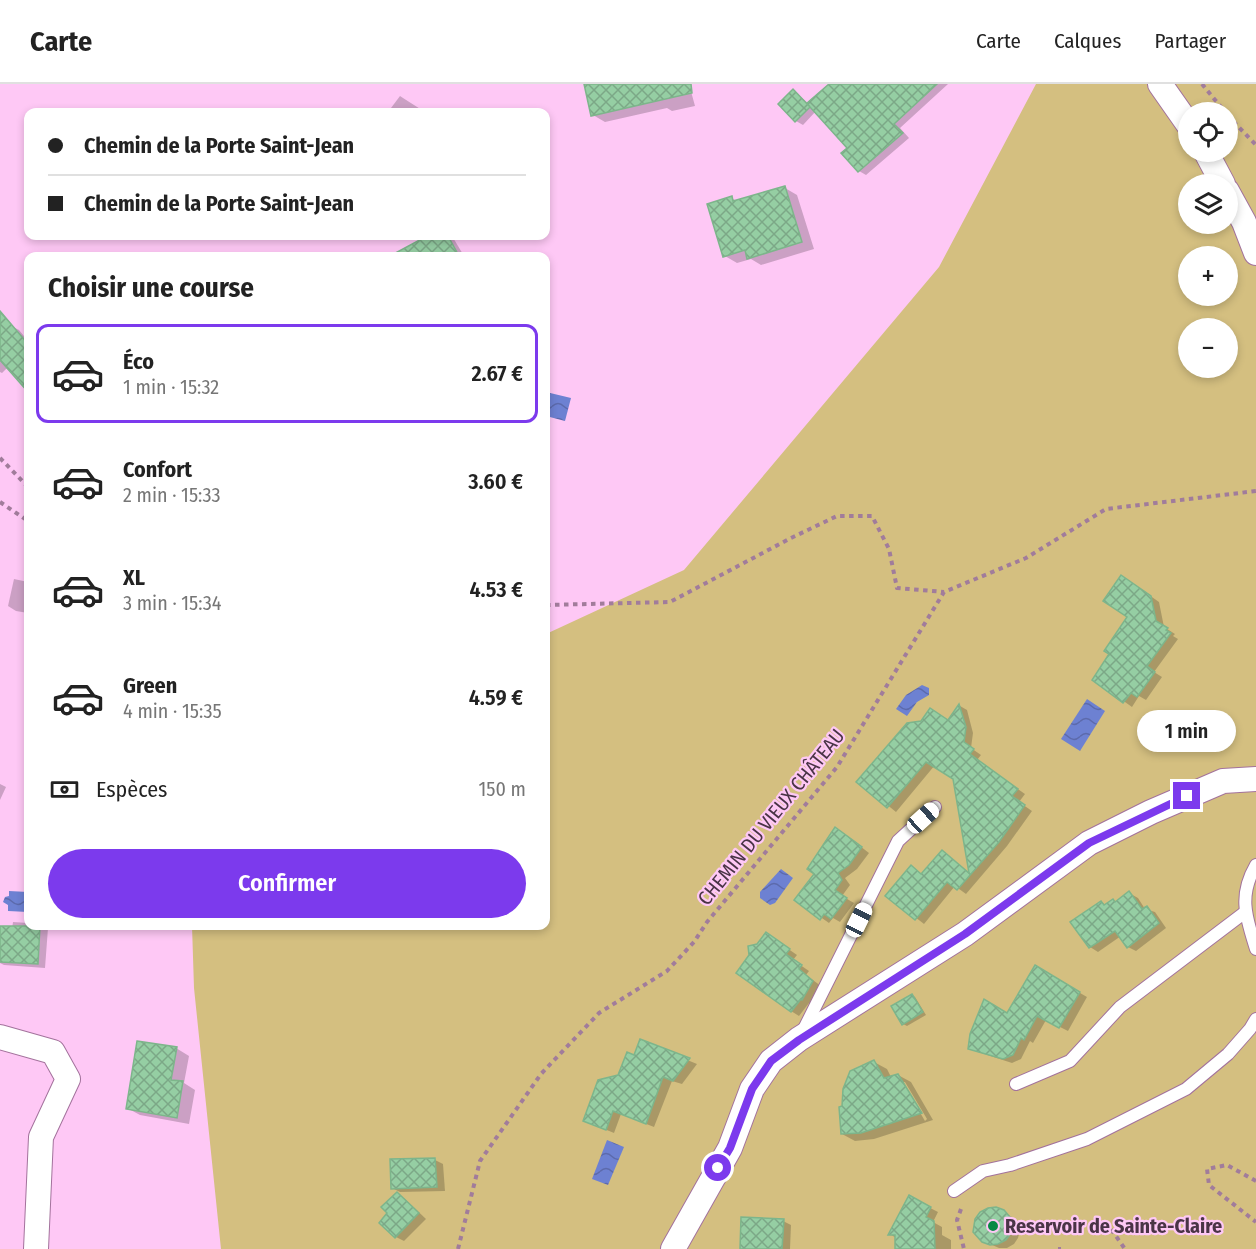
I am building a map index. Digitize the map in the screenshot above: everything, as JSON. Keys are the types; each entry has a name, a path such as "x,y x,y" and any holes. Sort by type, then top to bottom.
{"street":[{"path":"1160,84 1178,110"},
{"path":"1238,211 1256,253"},
{"path":"673,1249 730,1148 752,1089 771,1061 799,1040 965,934 1089,843 1151,812 1222,781 1256,779"},
{"path":"0,1037 53,1052 68,1079 41,1137 36,1249"}],"lane":[{"path":"799,1040 898,841 935,807"},
{"path":"1256,865 1248,877 1244,913 1256,949"},
{"path":"1016,1084 1070,1061 1120,1007 1244,913"},
{"path":"954,1191 983,1171 1010,1165 1087,1139 1186,1089 1228,1054 1256,1019"}],"path":[{"path":"1202,84 1214,102"},
{"path":"1238,126 1256,145"},
{"path":"0,458 24,483"},
{"path":"550,605 670,602 790,538 837,516 872,516 889,549 897,588 944,592 1026,558 1106,509 1256,491"},
{"path":"0,502 24,518"},
{"name":"CHEMIN DU VIEUX CHÂTEAU","path":"458,1249 480,1161 541,1074 599,1013 667,971 694,942 707,922 837,767 944,592"},
{"path":"1256,1181 1227,1165 1207,1169 1209,1185 1256,1222"},
{"path":"1106,1221 1125,1249"}],"shaded area":[{"path":"1036,84 1256,84 1256,1249 221,1249 194,988 192,930 550,930 550,632 684,570 939,267"}],"water":[{"path":"550,393 571,398 565,421 550,417"},
{"path":"922,685 929,688 929,695 917,702 907,716 896,709 906,695"},
{"path":"1087,699 1105,711 1080,751 1061,739"},
{"path":"781,869 793,878 775,903 770,905 760,898 760,892"},
{"path":"9,891 24,892 24,912 8,911 8,905 3,902 5,897 9,896"},
{"path":"607,1140 624,1147 608,1185 592,1179"}],"building":[{"path":"584,84 691,84 692,93 591,116"},
{"path":"829,84 937,84 894,124 903,133 858,172 841,153 847,148 807,103"},
{"path":"793,89 810,107 795,122 778,104"},
{"path":"785,186 802,242 747,259 745,250 723,257 707,204 732,196 733,201"},
{"path":"420,240 450,240 457,252 397,252"},
{"path":"0,311 24,339 24,387 0,360"},
{"path":"1121,575 1151,596 1156,621 1168,628 1166,630 1171,633 1147,666 1155,672 1137,697 1131,693 1123,703 1092,680 1109,654 1104,651 1127,617 1103,601"},
{"path":"959,704 966,727 964,742 974,749 970,754 1018,789 1012,796 1025,805 999,842 957,890 947,882 915,920 885,896 911,865 921,874 942,850 969,873 953,779 926,762 887,808 856,782 907,723 921,721 930,708 948,720"},
{"path":"835,827 862,847 849,865 838,873 842,880 835,890 847,898 831,919 824,914 820,920 794,900 814,874 807,869"},
{"path":"1129,891 1142,909 1147,906 1159,923 1127,948 1115,931 1089,948 1070,922 1101,901 1104,905 1113,899 1115,902"},
{"path":"0,926 24,926 24,930 40,930 38,964 0,962"},
{"path":"766,932 790,949 786,954 802,965 799,969 813,981 802,1000 791,1012 736,973 749,955 748,946 757,944"},
{"path":"1035,965 1080,992 1059,1028 1037,1016 1024,1040 1021,1038 1013,1055 1003,1059 968,1049 970,1034 984,999 1007,1013"},
{"path":"912,994 923,1012 902,1025 891,1006"},
{"path":"640,1039 690,1058 673,1081 663,1077 646,1124 613,1111 606,1130 583,1121 598,1080 618,1075 627,1052 634,1055"},
{"path":"137,1041 177,1047 171,1080 183,1081 177,1118 126,1109"},
{"path":"874,1060 884,1078 898,1074 922,1113 861,1133 841,1134 839,1107 842,1106 843,1089 850,1071"},
{"path":"435,1158 437,1187 391,1189 390,1159"},
{"path":"397,1192 419,1213 395,1238 379,1223 387,1213 381,1207"},
{"path":"909,1195 931,1207 926,1217 934,1221 935,1249 895,1249 895,1235 888,1235"},
{"name":"Reservoir de Sainte-Claire","path":"996,1207 1004,1210 1010,1217 1011,1233 1006,1240 990,1245 982,1242 973,1232 975,1219 980,1212"},
{"path":"741,1217 784,1219 782,1249 740,1249"}],"place":[{"name":"Reservoir de Sainte-Claire","path":"993,1226"}],"route":[{"path":"718,1168 730,1148 752,1089 771,1061 799,1040 965,934 1089,843 1187,796"}]}
